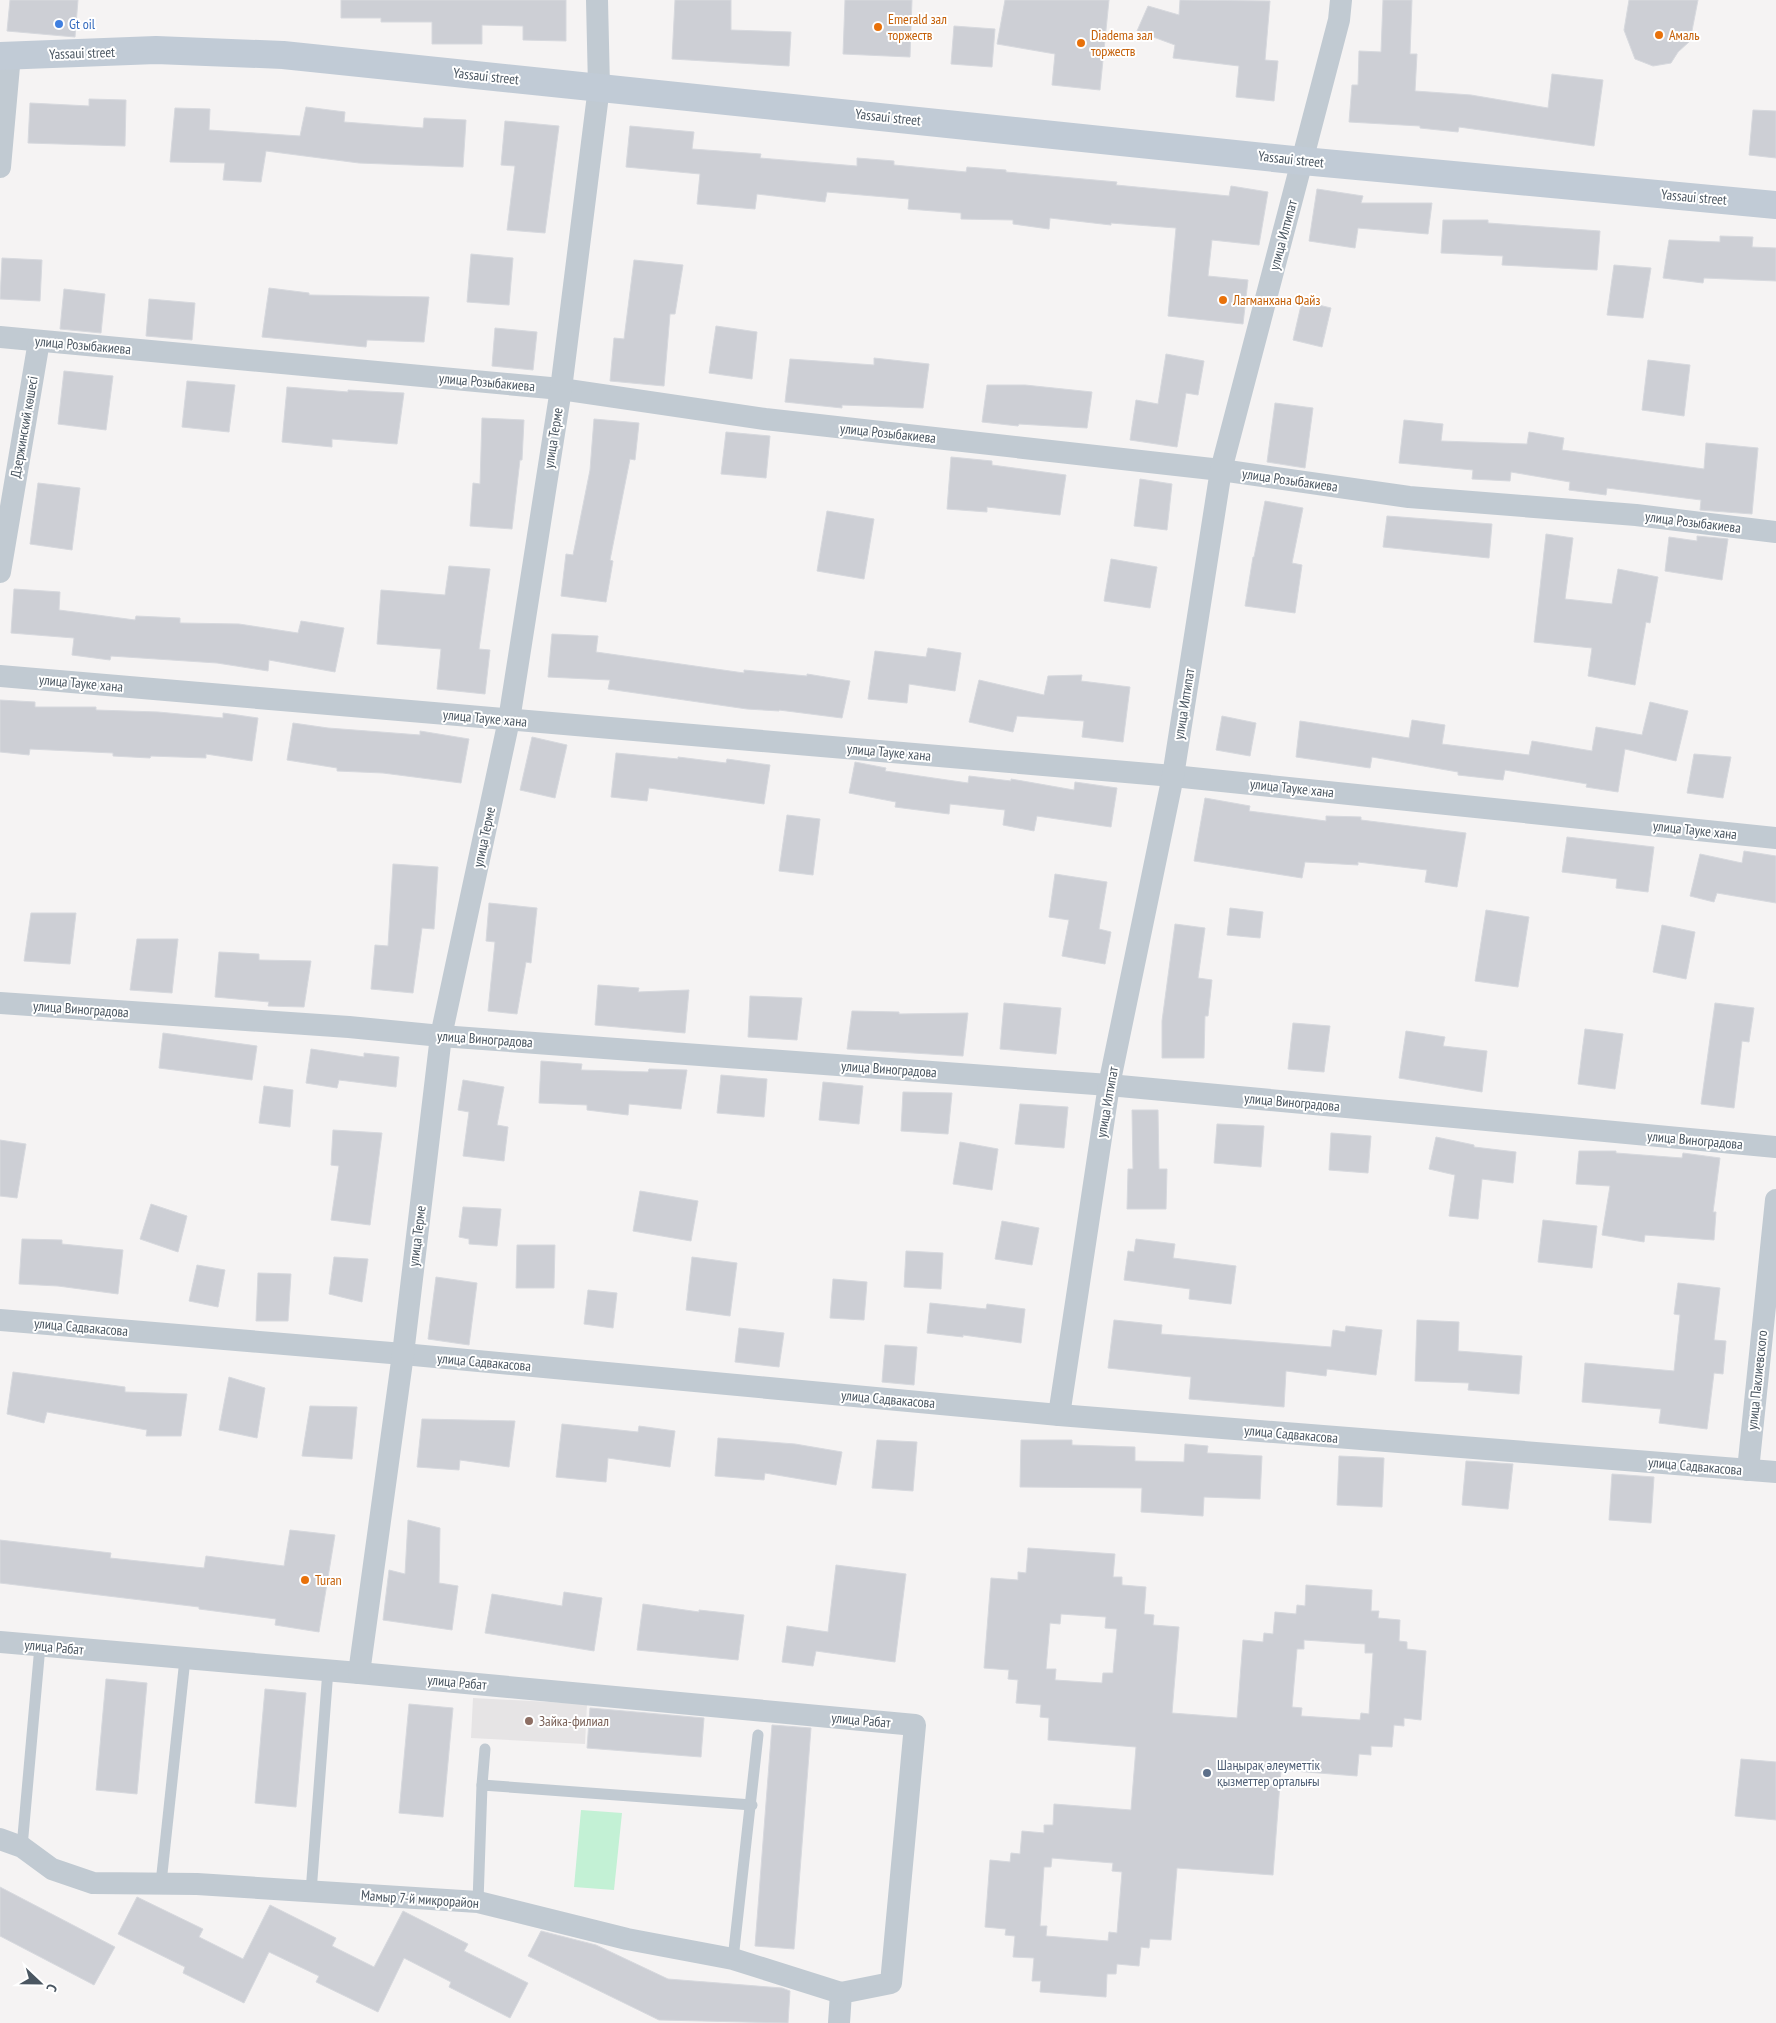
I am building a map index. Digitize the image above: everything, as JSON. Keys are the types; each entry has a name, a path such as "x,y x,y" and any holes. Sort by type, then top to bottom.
{"main road":[{"name":"Yassaui street","path":"5,56 156,50 283,56 599,87 1303,161 1776,204"}],"street":[{"name":"улица Терме","path":"359,1673 403,1354 441,1036 508,720 561,389 599,87 597,0"},
{"name":"улица Илтипат","path":"1059,1415 1109,1085 1173,776 1221,470 1303,161 1338,20 1341,0"},
{"path":"0,167 5,56"},
{"name":"улица Розыбакиева","path":"0,337 561,389 765,419 1221,470 1409,497 1636,515 1776,532"},
{"name":"Дзержинский көшесі","path":"0,572 39,341"},
{"name":"улица Тауке хана","path":"0,676 1173,776 1776,838"},
{"name":"улица Виноградова","path":"0,1003 339,1026 441,1036 1109,1085 1776,1147"},
{"name":"улица Паклиевского","path":"1748,1470 1776,1200"},
{"name":"улица Садвакасова","path":"0,1320 403,1354 1059,1415 1776,1472"},
{"name":"улица Рабат","path":"0,1642 328,1670 915,1725 891,1983 841,1992"},
{"name":"Мамыр 7-й микрорайон","path":"0,1839 22,1847 52,1869 93,1883 161,1883 478,1902 627,1939 733,1959 841,1992"},
{"path":"839,2023 841,1992"}],"lane":[{"path":"22,1847 40,1646"},
{"path":"161,1883 185,1659"},
{"path":"311,1892 328,1670"},
{"path":"733,1959 752,1804 758,1735"},
{"path":"478,1902 485,1749"},
{"path":"482,1785 752,1804"}],"shaded area":[{"name":"Зайка-филиал","path":"473,1698 587,1704 585,1744 471,1738"}],"green space":[{"path":"581,1810 622,1813 614,1890 574,1887"}],"building":[{"path":"10,0 78,0 75,37 7,31"},
{"path":"341,0 566,0 566,41 523,40 523,26 482,25 482,44 432,44 432,22 381,22 381,18 341,18"},
{"path":"675,0 731,0 731,30 791,32 789,66 672,59"},
{"name":"Emerald зал торжеств","path":"845,0 912,0 910,57 843,54"},
{"path":"1005,0 1109,0 1100,90 1052,85 1055,54 997,44"},
{"path":"1180,0 1270,1 1265,60 1278,61 1274,101 1236,97 1239,66 1173,58 1175,45 1137,31 1148,6 1179,15"},
{"path":"1383,0 1412,0 1410,54 1417,54 1415,91 1471,95 1548,108 1552,74 1603,80 1594,146 1459,127 1458,132 1420,128 1420,126 1349,122 1352,85 1358,85 1359,51 1381,52"},
{"name":"Амаль","path":"1629,0 1698,0 1690,41 1678,52 1671,63 1653,66 1635,59 1624,30"},
{"path":"954,26 995,29 992,67 951,64"},
{"path":"89,99 126,100 125,146 28,143 30,103 89,106"},
{"path":"306,107 345,112 344,122 423,128 424,118 466,120 463,167 359,163 266,151 261,182 223,180 225,163 170,162 175,108 210,109 209,130 300,136"},
{"path":"1753,110 1776,111 1776,158 1749,155"},
{"path":"505,121 559,126 545,233 507,230 515,166 501,165"},
{"path":"630,126 694,132 692,149 761,154 760,158 857,166 857,158 894,161 894,165 966,172 967,167 1006,170 1006,172 1117,182 1116,185 1229,196 1231,186 1268,192 1259,245 1212,240 1208,276 1248,280 1243,324 1168,316 1176,228 1111,223 1111,225 1050,218 1049,229 1013,224 1013,220 961,219 961,213 908,209 909,199 827,192 825,202 757,194 755,209 697,204 700,174 626,167"},
{"path":"1317,189 1363,196 1361,203 1432,203 1428,234 1358,228 1355,248 1309,241"},
{"path":"1443,220 1488,220 1488,223 1600,231 1597,270 1502,265 1503,256 1441,253"},
{"path":"1720,236 1753,237 1752,247 1776,248 1776,281 1704,278 1703,283 1663,278 1669,240 1720,242"},
{"path":"471,254 513,258 509,305 467,302"},
{"path":"2,258 42,260 40,301 0,299"},
{"path":"634,260 683,265 675,314 670,314 664,386 610,381 614,338 624,339"},
{"path":"1614,265 1651,268 1643,318 1607,315"},
{"path":"269,288 309,293 309,295 429,297 424,342 367,340 366,347 262,337"},
{"path":"64,289 105,294 101,333 60,329"},
{"path":"149,299 195,303 192,340 146,336"},
{"path":"1302,301 1331,308 1322,347 1293,340"},
{"path":"716,326 757,332 752,379 709,373"},
{"path":"495,328 537,332 533,370 492,366"},
{"path":"1166,354 1204,361 1198,395 1186,393 1177,447 1130,440 1136,400 1158,404"},
{"path":"874,358 929,364 923,408 842,405 842,408 785,402 790,359 874,365"},
{"path":"1648,360 1690,365 1684,416 1642,410"},
{"path":"64,371 113,376 106,430 58,424"},
{"path":"187,381 235,385 229,432 182,427"},
{"path":"987,385 1025,385 1092,392 1087,428 1019,424 1018,426 982,422"},
{"path":"287,387 348,392 348,390 404,393 397,444 332,439 332,447 282,442"},
{"path":"1275,403 1313,408 1305,468 1267,462"},
{"path":"482,418 524,420 522,460 520,460 512,529 470,526 473,483 480,484"},
{"path":"594,419 639,423 635,460 630,459 610,560 613,561 606,602 561,596 566,554 573,555 590,470"},
{"path":"1404,420 1443,424 1441,441 1527,444 1529,432 1564,438 1562,450 1704,469 1706,443 1758,448 1752,514 1700,510 1701,500 1607,488 1606,495 1569,490 1570,482 1511,472 1510,481 1472,479 1473,470 1399,463"},
{"path":"726,432 770,436 766,478 721,474"},
{"path":"951,457 992,461 992,465 1066,475 1060,515 987,507 987,512 947,509"},
{"path":"1140,479 1172,484 1167,530 1134,526"},
{"path":"38,483 80,488 72,550 30,544"},
{"path":"1265,501 1303,508 1292,563 1302,565 1295,613 1245,606"},
{"path":"827,511 874,519 864,579 817,571"},
{"path":"1387,516 1492,524 1489,558 1383,547"},
{"path":"1546,534 1573,538 1565,599 1612,604 1618,569 1658,577 1650,623 1646,622 1635,685 1588,676 1592,648 1534,642"},
{"path":"1697,536 1728,539 1722,580 1665,571 1669,537 1697,541"},
{"path":"1111,559 1157,567 1150,608 1104,601"},
{"path":"449,566 490,569 479,649 490,650 485,694 437,689 441,649 377,644 381,590 445,595"},
{"path":"14,589 60,592 59,610 135,620 136,616 180,618 180,623 239,624 298,633 301,621 344,628 335,672 269,660 268,671 217,663 111,656 110,660 72,655 74,638 11,633"},
{"path":"552,634 598,636 596,652 744,673 744,670 807,676 807,674 850,681 842,718 779,710 747,709 608,689 610,680 548,677"},
{"path":"928,648 961,653 955,691 909,684 907,703 868,699 875,651 926,657"},
{"path":"1082,675 1081,681 1130,687 1123,742 1082,737 1084,721 1017,716 1013,732 969,722 979,680 1044,695 1048,676"},
{"path":"0,700 35,702 35,707 96,707 96,710 158,712 223,718 223,713 258,718 252,761 206,754 206,758 151,756 150,758 113,756 113,753 30,749 29,755 0,752"},
{"path":"1650,702 1688,711 1676,761 1625,749 1618,792 1586,787 1587,784 1505,770 1503,780 1458,775 1458,772 1372,757 1370,768 1296,757 1300,721 1409,738 1412,720 1445,725 1442,744 1529,755 1532,741 1592,751 1596,727 1642,735"},
{"path":"1222,716 1256,723 1250,756 1216,750"},
{"path":"293,723 328,728 420,735 420,731 469,739 461,783 383,773 337,771 337,768 287,760"},
{"path":"532,737 567,745 555,798 520,790"},
{"path":"616,753 678,759 678,757 726,763 727,759 770,765 764,804 649,788 647,801 611,797"},
{"path":"1694,754 1731,757 1723,798 1687,793"},
{"path":"855,762 886,768 885,771 968,783 969,776 1011,781 1011,779 1074,790 1075,782 1117,788 1111,827 1037,816 1034,831 1003,825 1005,810 950,804 949,814 895,807 896,802 849,793"},
{"path":"1205,798 1250,806 1249,811 1326,821 1326,816 1361,817 1361,820 1466,833 1457,887 1425,882 1427,870 1358,862 1358,865 1305,862 1302,878 1194,861"},
{"path":"787,815 820,819 813,875 779,871"},
{"path":"1567,837 1654,847 1648,892 1616,888 1617,879 1562,872"},
{"path":"1744,851 1776,856 1776,903 1717,893 1714,902 1690,896 1700,854 1742,863"},
{"path":"393,864 438,867 434,929 422,928 413,993 371,989 375,945 388,946"},
{"path":"1055,874 1107,882 1099,929 1111,932 1105,964 1062,956 1069,920 1049,917"},
{"path":"489,903 537,908 531,963 526,962 517,1014 488,1011 495,942 486,941"},
{"path":"1230,908 1263,912 1260,938 1227,935"},
{"path":"1486,910 1529,917 1518,987 1475,981"},
{"path":"31,913 76,913 70,964 24,961"},
{"path":"1175,924 1205,928 1198,978 1212,980 1208,1016 1205,1016 1204,1058 1162,1058 1162,1021"},
{"path":"1662,925 1695,932 1686,979 1653,972"},
{"path":"137,939 178,939 172,993 130,990"},
{"path":"219,952 259,954 259,960 311,961 304,1007 268,1006 269,1002 215,997"},
{"path":"598,985 639,988 638,992 689,990 685,1033 595,1025"},
{"path":"750,996 802,998 797,1040 748,1037"},
{"path":"1004,1003 1061,1008 1056,1054 1000,1049"},
{"path":"1715,1003 1754,1008 1749,1042 1742,1041 1734,1108 1701,1104"},
{"path":"852,1011 899,1012 899,1014 968,1013 963,1056 847,1049"},
{"path":"1293,1023 1330,1026 1324,1072 1288,1069"},
{"path":"1585,1029 1623,1034 1615,1089 1578,1084"},
{"path":"1406,1031 1445,1037 1443,1046 1487,1051 1482,1092 1399,1078"},
{"path":"163,1033 257,1046 252,1080 159,1068"},
{"path":"311,1049 364,1057 364,1053 399,1057 396,1087 339,1080 337,1088 306,1083"},
{"path":"541,1061 582,1064 581,1070 648,1072 649,1069 687,1070 681,1109 629,1104 628,1115 587,1110 587,1105 539,1103"},
{"path":"721,1075 767,1079 764,1117 717,1113"},
{"path":"463,1080 504,1087 497,1125 508,1127 504,1161 463,1156 469,1112 458,1110"},
{"path":"823,1082 863,1086 859,1124 819,1120"},
{"path":"264,1086 293,1090 290,1127 259,1123"},
{"path":"903,1092 952,1093 948,1134 901,1131"},
{"path":"1020,1104 1068,1107 1064,1148 1015,1144"},
{"path":"1132,1110 1158,1110 1159,1169 1167,1169 1166,1209 1127,1209 1128,1169 1133,1169"},
{"path":"1217,1124 1264,1126 1261,1167 1214,1163"},
{"path":"333,1130 382,1133 370,1225 331,1220 339,1166 331,1165"},
{"path":"1331,1133 1371,1136 1368,1173 1329,1170"},
{"path":"1436,1137 1474,1145 1474,1147 1516,1152 1513,1183 1482,1179 1478,1219 1449,1216 1455,1175 1429,1169"},
{"path":"0,1140 26,1144 17,1198 0,1196"},
{"path":"960,1142 998,1149 992,1190 953,1184"},
{"path":"1579,1151 1616,1151 1616,1153 1682,1158 1683,1153 1720,1158 1713,1212 1716,1212 1714,1240 1645,1235 1644,1242 1602,1235 1610,1186 1576,1184"},
{"path":"640,1191 698,1201 691,1241 633,1231"},
{"path":"151,1204 187,1216 178,1252 140,1239"},
{"path":"463,1207 501,1209 497,1246 469,1244 469,1239 459,1237"},
{"path":"1543,1220 1597,1226 1592,1268 1538,1262"},
{"path":"1002,1221 1039,1228 1032,1265 995,1259"},
{"path":"22,1239 62,1240 62,1244 123,1250 118,1294 58,1286 19,1284"},
{"path":"1136,1239 1175,1244 1173,1258 1236,1266 1231,1304 1189,1299 1190,1289 1124,1280 1128,1251 1134,1252"},
{"path":"517,1245 555,1245 554,1288 516,1288"},
{"path":"906,1251 943,1253 941,1289 904,1287"},
{"path":"334,1257 368,1259 362,1302 329,1294"},
{"path":"692,1257 737,1263 730,1316 686,1310"},
{"path":"197,1265 225,1270 218,1307 189,1301"},
{"path":"258,1273 291,1274 288,1321 256,1321"},
{"path":"436,1277 477,1283 469,1345 428,1339"},
{"path":"833,1279 867,1282 864,1320 830,1318"},
{"path":"1678,1283 1720,1288 1714,1340 1726,1341 1723,1374 1714,1373 1707,1429 1659,1423 1661,1409 1582,1402 1585,1363 1674,1371 1680,1315 1674,1314"},
{"path":"588,1290 617,1293 613,1328 584,1324"},
{"path":"930,1303 986,1309 987,1304 1025,1309 1021,1343 963,1335 963,1337 927,1333"},
{"path":"1114,1320 1162,1325 1161,1334 1331,1347 1333,1330 1345,1332 1346,1326 1382,1330 1376,1375 1327,1369 1326,1376 1286,1371 1284,1407 1189,1399 1191,1377 1108,1368"},
{"path":"1417,1320 1459,1322 1458,1351 1522,1356 1519,1394 1468,1390 1469,1383 1415,1381"},
{"path":"739,1328 784,1333 779,1367 735,1362"},
{"path":"885,1345 917,1347 914,1385 882,1382"},
{"path":"13,1372 125,1387 125,1392 187,1394 181,1436 146,1436 147,1430 47,1412 44,1423 7,1414"},
{"path":"229,1377 265,1388 257,1438 219,1430"},
{"path":"310,1406 357,1407 352,1459 302,1456"},
{"path":"422,1419 515,1421 509,1467 460,1460 459,1470 417,1467"},
{"path":"562,1424 638,1432 639,1426 675,1431 670,1467 608,1458 606,1482 556,1477"},
{"path":"718,1438 795,1444 842,1452 836,1485 765,1473 764,1480 715,1476"},
{"path":"877,1440 917,1442 913,1491 872,1488"},
{"path":"1021,1440 1072,1440 1072,1445 1135,1447 1135,1461 1184,1462 1185,1444 1208,1446 1207,1453 1262,1456 1260,1499 1204,1497 1203,1516 1141,1512 1142,1488 1020,1487"},
{"path":"1339,1456 1384,1458 1382,1507 1337,1505"},
{"path":"1466,1461 1513,1464 1508,1509 1462,1505"},
{"path":"1612,1474 1654,1477 1651,1523 1609,1520"},
{"path":"408,1520 440,1528 439,1583 458,1586 452,1630 383,1620 389,1570 405,1574"},
{"path":"290,1530 335,1535 319,1632 275,1625 276,1619 199,1609 199,1607 0,1583 0,1540 111,1553 110,1558 204,1568 206,1556 284,1566"},
{"name":"Шаңырақ әлеуметтік қызметтер орталығы","path":"1028,1548 1115,1554 1113,1577 1122,1577 1122,1585 1146,1587 1144,1614 1154,1615 1153,1625 1179,1627 1172,1713 1237,1718 1243,1640 1263,1642 1264,1633 1273,1634 1275,1612 1296,1614 1297,1605 1305,1606 1306,1585 1372,1590 1371,1611 1379,1611 1378,1618 1400,1620 1399,1641 1407,1642 1407,1649 1426,1651 1421,1720 1404,1718 1404,1726 1394,1725 1392,1747 1371,1746 1371,1755 1359,1754 1357,1776 1281,1770 1273,1875 1177,1868 1171,1940 1150,1939 1149,1948 1141,1947 1139,1966 1117,1964 1116,1974 1107,1974 1106,1997 1040,1992 1041,1981 1032,1981 1034,1958 1013,1957 1015,1936 1005,1935 1006,1929 985,1927 990,1860 1010,1862 1011,1853 1020,1854 1022,1831 1044,1833 1044,1825 1053,1825 1054,1804 1131,1810 1136,1747 1048,1740 1049,1718 1040,1717 1041,1705 1016,1703 1018,1680 1008,1679 1009,1670 984,1668 991,1578 1018,1580 1018,1572 1026,1573","holes":["1061,1614 1106,1617 1105,1628 1117,1629 1113,1673 1103,1673 1102,1683 1055,1680 1056,1669 1046,1669 1050,1623 1060,1624","1304,1640 1365,1644 1365,1653 1373,1653 1369,1714 1361,1713 1360,1720 1301,1716 1302,1708 1292,1707 1297,1649 1304,1649","1052,1858 1113,1863 1112,1871 1122,1872 1117,1933 1109,1932 1108,1941 1046,1936 1047,1926 1040,1926 1044,1867 1051,1867"]},
{"path":"836,1565 906,1574 895,1662 816,1651 813,1666 782,1662 787,1626 828,1632"},
{"path":"564,1592 602,1598 594,1651 485,1633 492,1594 562,1606"},
{"path":"643,1604 699,1612 699,1610 744,1615 738,1660 637,1650"},
{"path":"106,1679 147,1683 137,1794 96,1790"},
{"path":"265,1689 306,1693 296,1807 255,1803"},
{"path":"409,1704 453,1708 443,1817 399,1813"},
{"path":"590,1708 704,1718 701,1757 587,1748"},
{"path":"772,1725 811,1728 794,1949 755,1946"},
{"path":"1741,1759 1776,1762 1776,1820 1735,1816"},
{"path":"0,1887 115,1947 94,1985 0,1936"},
{"path":"137,1897 203,1929 199,1937 243,1959 270,1905 336,1938 332,1946 374,1967 403,1911 468,1944 464,1951 528,1983 510,2018 449,1987 451,1982 404,1958 378,2012 316,1982 319,1976 269,1952 244,2003 183,1973 185,1967 118,1934"},
{"path":"541,1931 596,1945 668,1979 782,1988 790,1991 788,2023 659,2020 528,1956"}],"place":[{"name":"Gt oil","path":"59,24"},
{"name":"Emerald зал торжеств","path":"878,27"},
{"name":"Амаль","path":"1659,35"},
{"name":"Diadema зал торжеств","path":"1081,43"},
{"name":"Лагманхана Файз","path":"1223,300"},
{"name":"Turan","path":"305,1580"},
{"name":"Зайка-филиал","path":"529,1721"},
{"name":"Шаңырақ әлеуметтік қызметтер орталығы","path":"1207,1773"}]}
